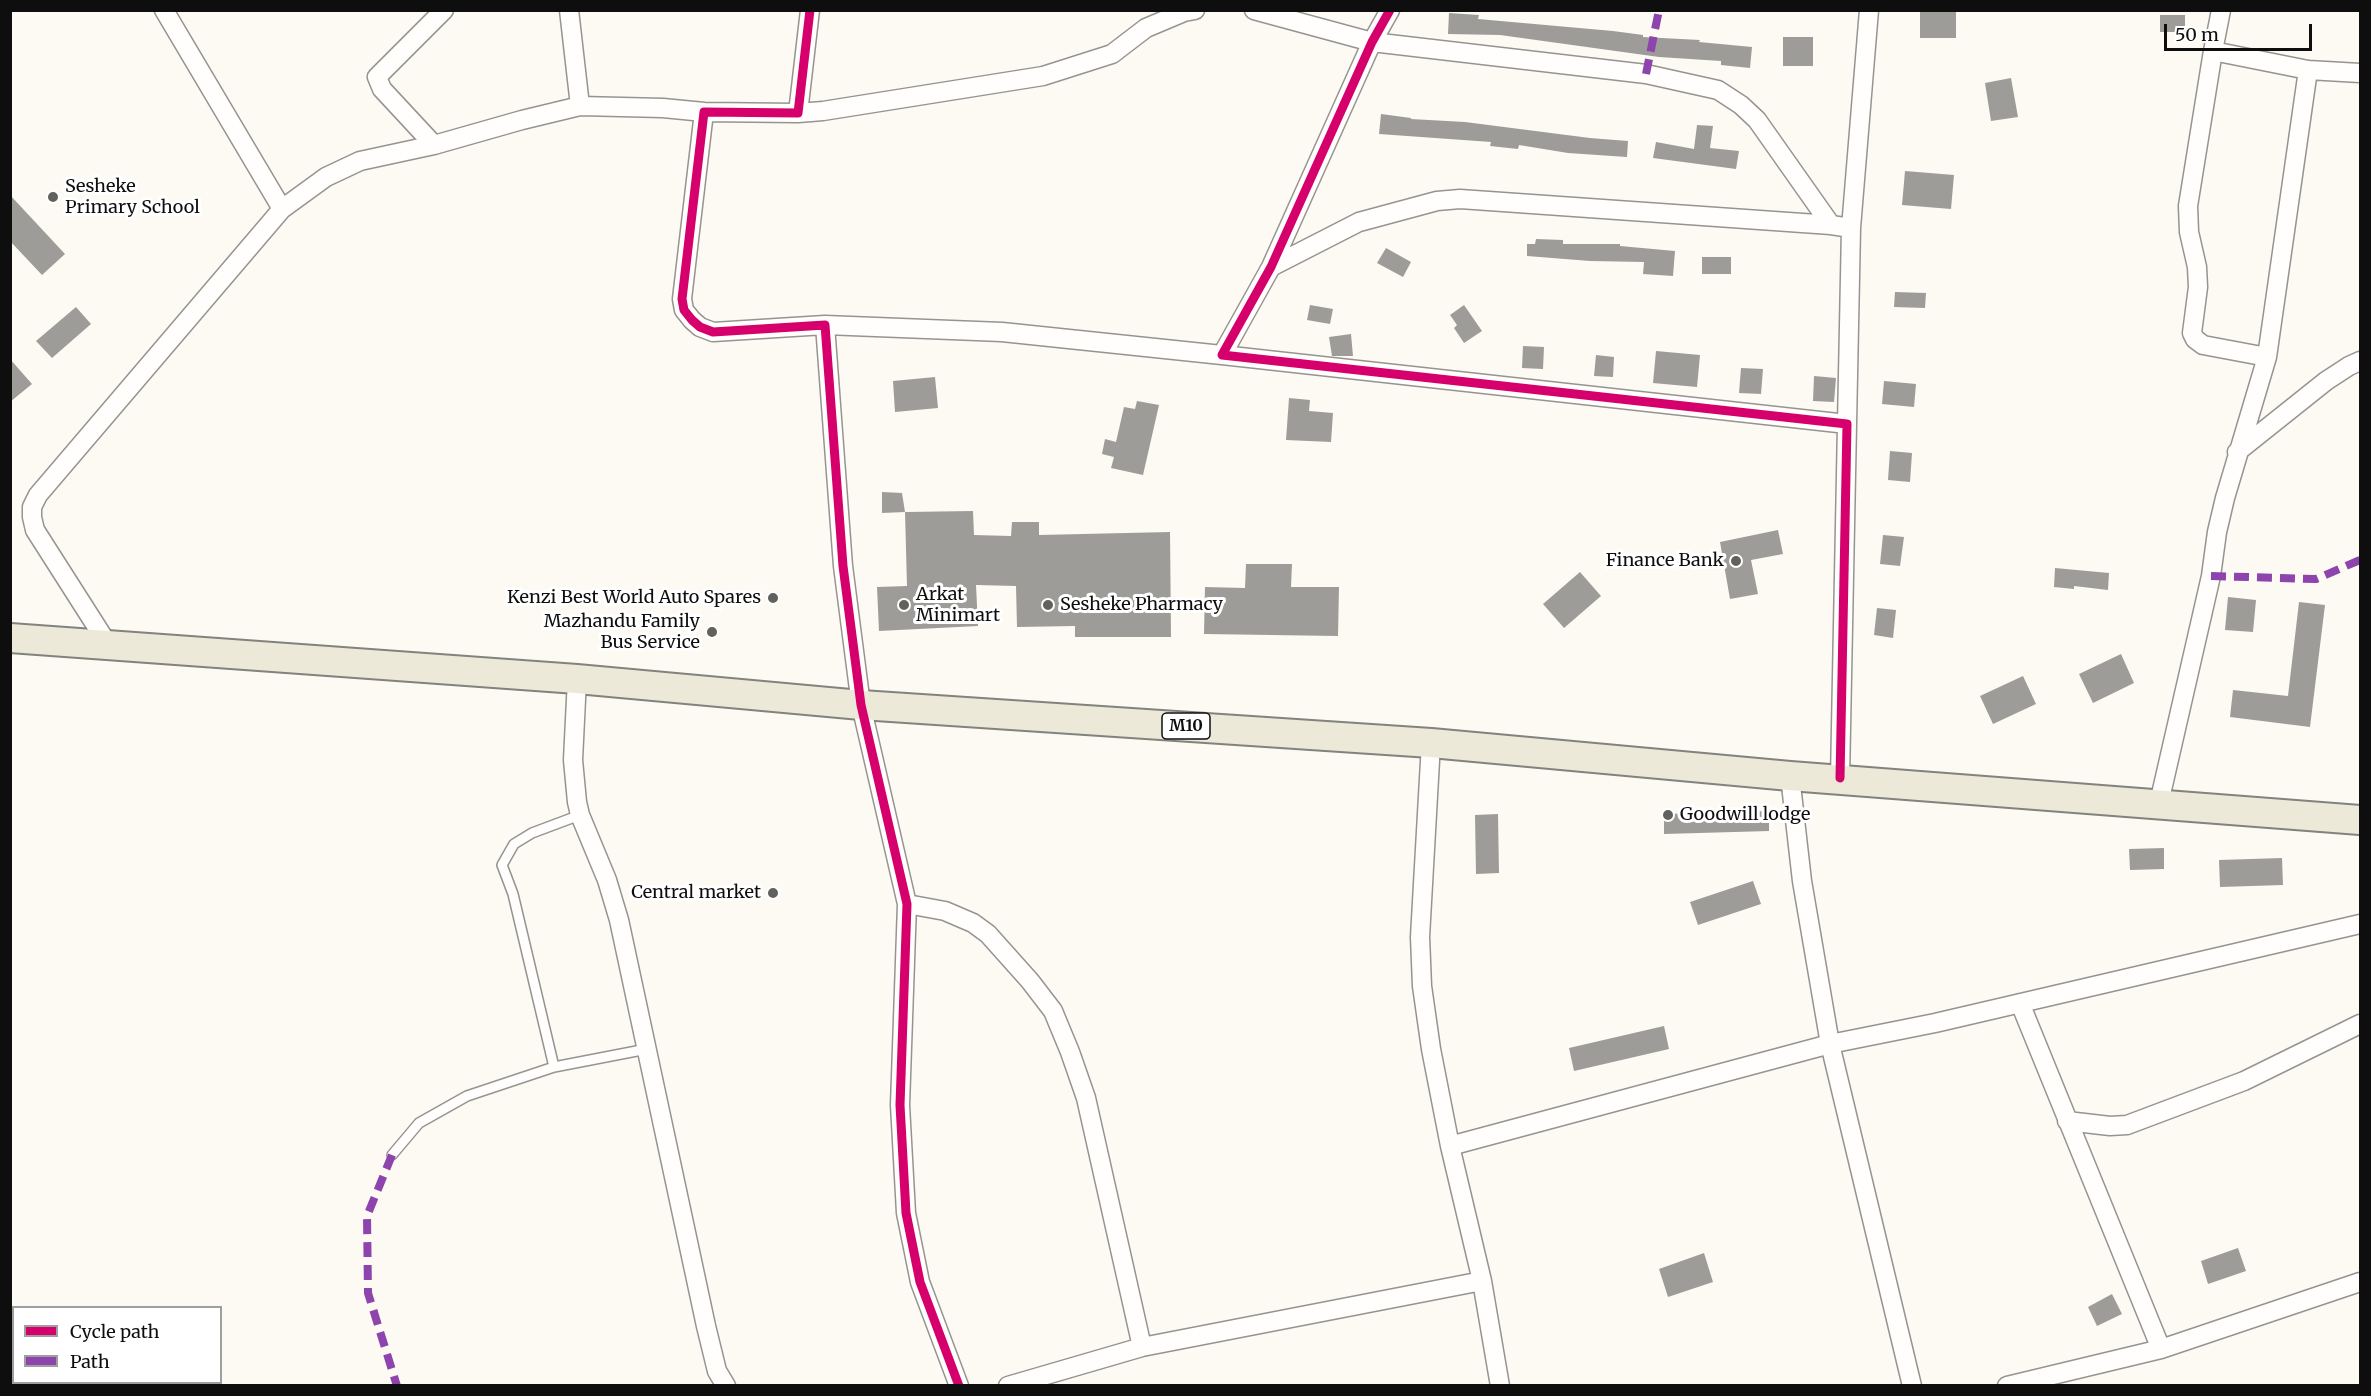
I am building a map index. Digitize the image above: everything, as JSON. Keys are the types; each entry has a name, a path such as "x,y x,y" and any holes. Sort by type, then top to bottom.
{"main road":[{"name":"M10","path":"10,638 578,679 861,705 1431,743 1790,776 1840,778 2361,820"}],"street":[{"path":"164,10 282,209"},
{"path":"434,145 382,88 377,77 444,10"},
{"path":"569,10 580,106"},
{"path":"798,113 810,10"},
{"path":"109,646 35,530 32,507 38,495 282,209 326,177 360,161 434,145 580,106 663,108 704,112 798,113 1043,76 1112,54 1146,28 1184,12 1195,10"},
{"path":"1254,10 1372,42 1646,74 1718,90 1741,105 1757,120 1831,225"},
{"path":"1222,355 1271,267 1372,42 1390,10"},
{"path":"1840,778 1851,228 1869,10"},
{"path":"2221,10 2188,206 2189,232 2197,267 2198,287 2192,333 2195,339 2203,345 2267,357"},
{"path":"2213,51 2308,70 2361,73"},
{"path":"2159,803 2211,576 2217,532 2237,452 2267,357 2308,70"},
{"path":"704,112 682,299 684,310 700,327 713,332 825,325 1002,332 1847,424"},
{"path":"1271,267 1359,222 1399,209 1448,200 1851,228"},
{"path":"825,325 843,566 861,705 907,904 900,1105 906,1213 920,1282 959,1386"},
{"path":"2237,452 2326,381 2361,361"},
{"path":"578,679 573,760 574,786 580,815 607,879 619,920 706,1326 717,1371 726,1386"},
{"path":"1431,743 1420,938 1422,986 1431,1048 1450,1146 1482,1281 1500,1386"},
{"path":"1790,776 1802,881 1830,1044 1912,1386"},
{"path":"907,904 945,911 973,923 988,934 1053,1011 1086,1098 1142,1347"},
{"path":"1450,1146 1830,1044 1935,1023 2361,924"},
{"path":"2020,1003 2161,1349"},
{"path":"2067,1121 2110,1126 2127,1125 2244,1081 2361,1024"},
{"path":"1008,1386 1142,1347 1482,1281"},
{"path":"2007,1386 2161,1349 2361,1282"}],"lane":[{"path":"554,1067 513,894 502,865 514,844 532,833 580,815"},
{"path":"392,1155 419,1123 467,1095 554,1067 647,1048"}],"building":[{"path":"1920,10 1956,10 1956,38 1920,38"},
{"path":"1449,13 1479,15 1478,19 1752,47 1750,68 1721,65 1721,61 1659,57 1500,35 1448,34"},
{"path":"2160,15 2185,15 2185,32 2160,32"},
{"path":"1783,37 1813,37 1813,66 1783,66"},
{"path":"2011,78 2018,117 1991,121 1985,83"},
{"path":"1381,114 1628,141 1627,157 1568,153 1519,145 1518,149 1490,146 1491,142 1379,134"},
{"path":"1697,125 1713,126 1710,148 1739,151 1736,169 1653,158 1656,142 1694,149"},
{"path":"1905,171 1954,175 1951,209 1902,205"},
{"path":"10,195 65,254 42,275 10,241"},
{"path":"1536,239 1563,240 1563,244 1620,244 1620,246 1675,251 1673,276 1643,274 1644,262 1527,256 1527,244 1535,244"},
{"path":"1386,248 1411,262 1403,277 1377,263"},
{"path":"1702,257 1731,257 1731,274 1702,274"},
{"path":"1895,292 1926,293 1925,308 1894,307"},
{"path":"1310,305 1333,309 1330,324 1307,320"},
{"path":"1464,305 1482,331 1464,343 1454,328 1457,325 1450,315"},
{"path":"76,307 91,324 52,358 36,341"},
{"path":"1351,334 1353,356 1332,356 1329,337"},
{"path":"1523,346 1544,347 1543,369 1522,368"},
{"path":"1656,351 1700,355 1697,387 1653,383"},
{"path":"1596,355 1614,357 1613,377 1594,376"},
{"path":"10,359 32,384 10,402"},
{"path":"1741,368 1763,369 1761,394 1739,393"},
{"path":"1814,376 1836,378 1834,402 1813,401"},
{"path":"935,377 938,408 895,412 893,381"},
{"path":"1884,381 1916,384 1914,407 1882,404"},
{"path":"1289,398 1310,400 1309,411 1333,413 1331,442 1286,440"},
{"path":"1137,401 1159,405 1143,475 1111,468 1114,457 1102,454 1105,439 1116,442 1124,407 1135,409"},
{"path":"1890,451 1912,453 1910,482 1888,480"},
{"path":"882,492 902,493 905,512 882,513"},
{"path":"973,511 974,535 1011,536 1012,522 1039,522 1039,535 1170,532 1171,637 1075,637 1075,626 1017,627 1016,586 976,585 978,626 879,631 877,587 907,586 905,512"},
{"path":"1778,530 1783,554 1751,560 1758,594 1730,599 1720,542"},
{"path":"1883,535 1904,537 1900,566 1880,564"},
{"path":"1246,564 1292,564 1291,587 1339,587 1338,636 1204,634 1205,587 1245,588"},
{"path":"2055,568 2109,573 2108,590 2074,586 2074,589 2054,587"},
{"path":"1580,572 1601,596 1564,628 1543,604"},
{"path":"2228,597 2256,600 2253,632 2225,630"},
{"path":"2299,602 2325,605 2310,727 2230,717 2233,690 2288,696"},
{"path":"1877,608 1896,610 1893,638 1874,635"},
{"path":"2121,654 2134,683 2093,703 2079,674"},
{"path":"2023,676 2036,704 1993,724 1980,696"},
{"path":"1769,811 1769,831 1664,834 1664,814"},
{"path":"1498,814 1499,873 1476,874 1475,815"},
{"path":"2164,848 2164,869 2130,870 2129,849"},
{"path":"2282,858 2283,885 2220,887 2219,860"},
{"path":"1753,881 1761,904 1698,925 1690,902"},
{"path":"1664,1026 1669,1049 1574,1071 1569,1048"},
{"path":"2238,1248 2246,1271 2208,1284 2201,1261"},
{"path":"1704,1253 1713,1282 1668,1297 1659,1269"},
{"path":"2112,1294 2122,1314 2097,1326 2088,1307"}],"marked path":[{"path":"1646,74 1659,10"},
{"path":"2211,576 2316,579 2360,560"},
{"path":"392,1155 367,1216 368,1293 397,1386"}],"cycle path":[{"path":"810,10 798,113 704,112 682,299 684,310 692,320 700,327 713,332 825,325 843,566 861,705 907,904 900,1105 906,1213 920,1282 959,1386"},
{"path":"1390,10 1372,42 1271,267 1222,355 1847,424 1840,778"}],"place":[{"name":"Sesheke Primary School","path":"53,197"},
{"name":"Finance Bank","path":"1736,561"},
{"name":"Kenzi Best World Auto Spares","path":"773,598"},
{"name":"Arkat Minimart","path":"904,605"},
{"name":"Sesheke Pharmacy","path":"1048,605"},
{"name":"Mazhandu Family Bus Service","path":"712,632"},
{"name":"Goodwill lodge","path":"1668,815"},
{"name":"Central market","path":"773,893"}]}
